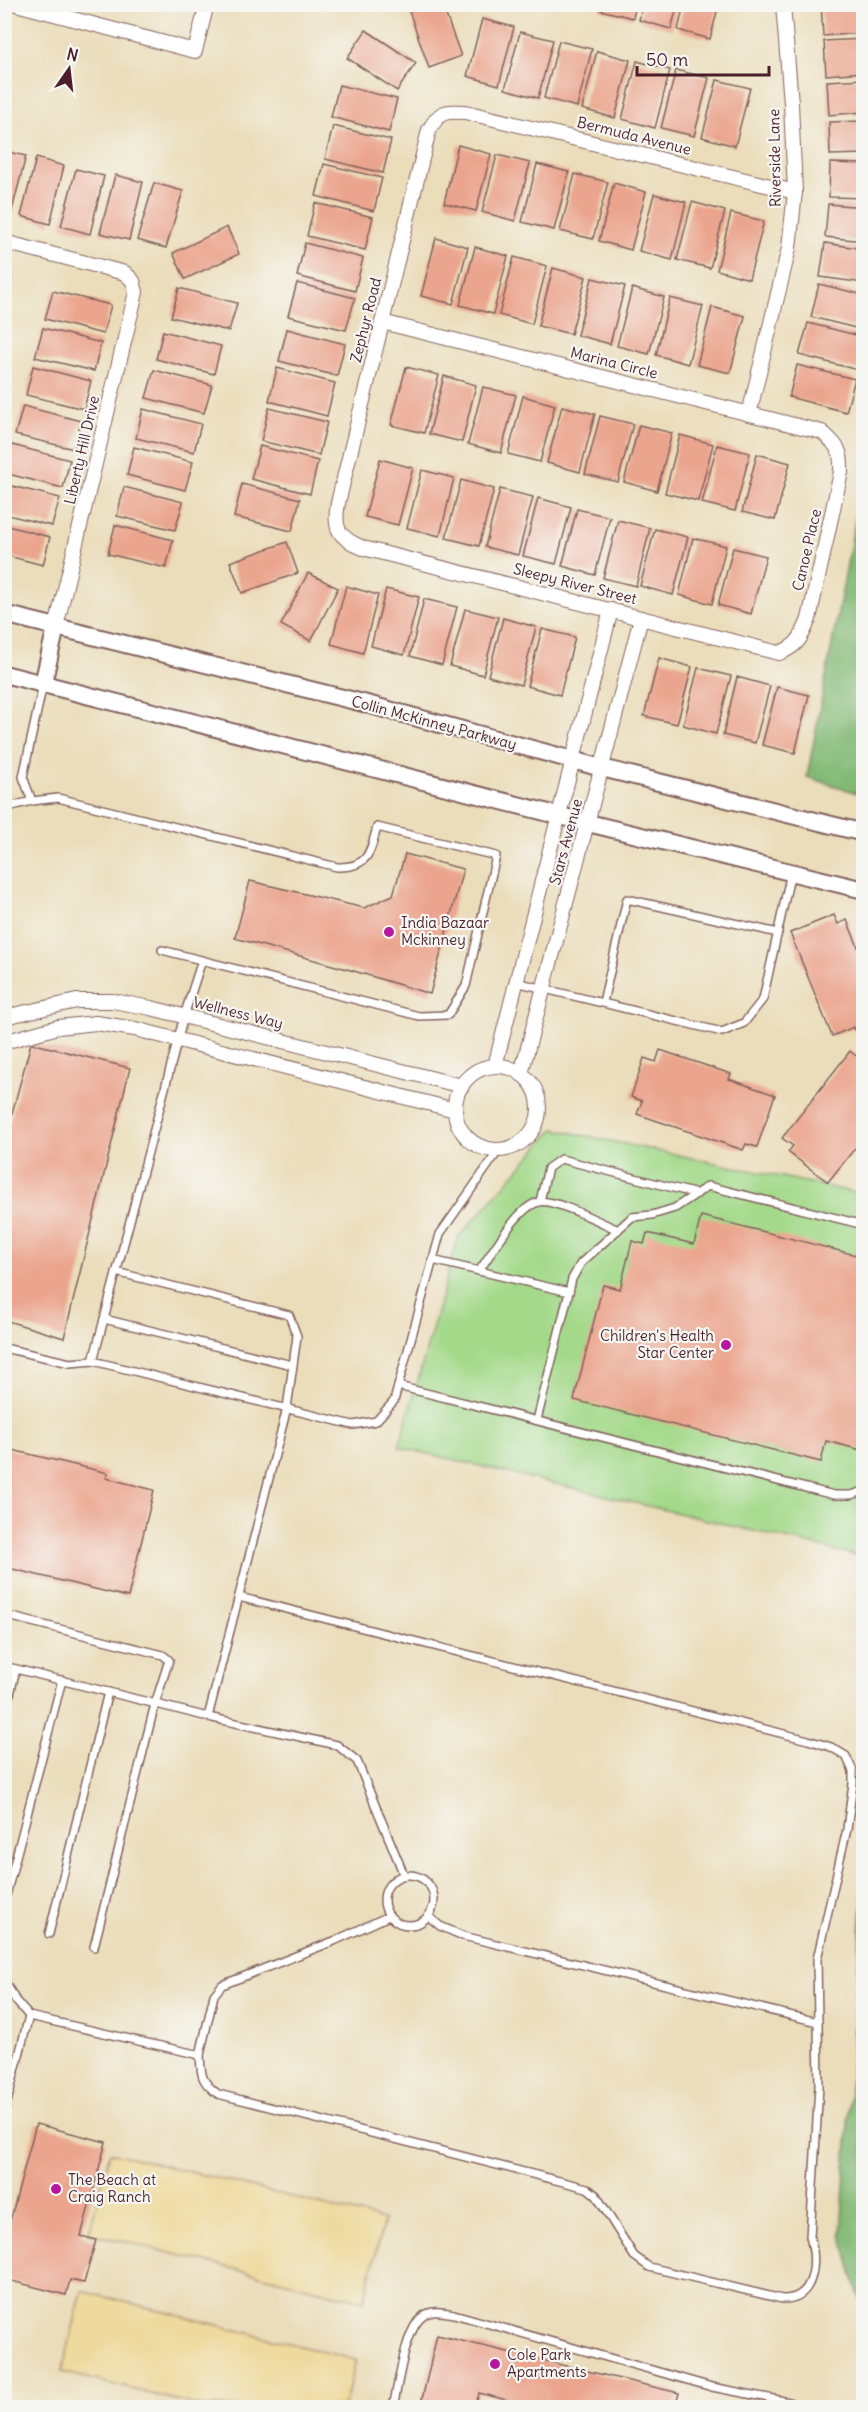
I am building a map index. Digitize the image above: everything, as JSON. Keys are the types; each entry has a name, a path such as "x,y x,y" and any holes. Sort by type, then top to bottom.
{"street":[{"path":"16,4 195,51 207,4"},
{"name":"Riverside Lane","path":"749,414 789,248 795,192 783,4"},
{"name":"Zephyr Road","path":"363,548 348,542 338,531 335,519 429,130 436,117 446,111 465,112"},
{"name":"Bermuda Avenue","path":"465,112 795,192"},
{"name":"Liberty Hill Drive","path":"4,242 125,273 133,281 136,292 56,627"},
{"name":"Marina Circle","path":"382,322 822,432 835,443"},
{"name":"Canoe Place","path":"779,652 792,648 802,638 809,619 841,472 842,455 835,443"},
{"name":"Sleepy River Street","path":"363,548 779,652"},
{"name":"Stars Avenue","path":"495,1066 611,610"},
{"name":"Collin McKinney Parkway","path":"4,614 363,703 602,768 864,833"},
{"name":"Stars Avenue","path":"521,1074 640,618"},
{"path":"43,684 56,627"},
{"path":"4,674 588,823 864,890"},
{"name":"Wellness Way","path":"4,1017 77,1001 113,1001 184,1016 462,1086"},
{"path":"4,1042 58,1027 96,1023 135,1029 455,1110"},
{"path":"495,1066 508,1068 521,1074 535,1090 539,1101 539,1116 527,1138 514,1147 499,1150 485,1149 466,1137 458,1124 455,1110 458,1093 465,1081 481,1069 495,1066"}],"lane":[{"path":"32,801 23,777 43,684"},
{"path":"4,808 58,798 337,867 354,867 362,861 371,850 377,827 496,856 466,986 448,1015 419,1016 162,950"},
{"path":"516,982 722,1032 744,1023 763,999 791,872"},
{"path":"603,1002 627,899 777,933"},
{"path":"93,1361 184,1016 202,960"},
{"path":"4,1348 70,1363 93,1361 353,1425 376,1420 394,1401 440,1234 499,1150"},
{"path":"540,1201 548,1168 561,1159 697,1194"},
{"path":"537,1420 572,1279 581,1263 632,1217 652,1215 675,1208 708,1186 864,1226"},
{"path":"479,1271 524,1210 540,1201 557,1204 618,1230"},
{"path":"432,1260 569,1292"},
{"path":"117,1272 289,1315 297,1336 287,1408 208,1717"},
{"path":"104,1319 292,1365"},
{"path":"399,1386 834,1495 851,1495 864,1491"},
{"path":"239,1597 808,1740 831,1747 846,1756 853,1771 847,1828 817,1959 819,2086 810,2237 815,2258 814,2271 803,2291 787,2299 770,2297 644,2265 634,2256 602,2204 587,2188 218,2094 206,2086 201,2073 200,2055 214,1995 222,1985 334,1941 389,1916"},
{"path":"4,1615 163,1655 169,1660 94,1947"},
{"path":"4,1666 345,1749 357,1761 404,1875"},
{"path":"4,1719 16,1669"},
{"path":"4,1903 62,1680"},
{"path":"49,1934 108,1692"},
{"path":"404,1875 419,1876 431,1887 435,1902 429,1917 423,1922 409,1925 395,1921 389,1916 384,1900 389,1884 404,1875"},
{"path":"429,1917 440,1926 463,1936 818,2022"},
{"path":"4,1980 16,2001 29,2016 200,2055"},
{"path":"4,2114 7,2094 29,2016"},
{"path":"393,2408 413,2328 422,2316 437,2311 712,2387 789,2402 800,2408"}],"green space":[{"path":"863,479 864,795 807,777"},
{"path":"554,1129 863,1194 863,1557 399,1447 458,1238"},
{"path":"863,1889 863,2311 841,2233"}],"sand":[{"path":"110,2152 384,2220 364,2301 89,2233"},
{"path":"82,2291 356,2360 344,2407 204,2407 62,2372"}],"building":[{"path":"428,4 442,4 461,56 429,68 409,11"},
{"path":"601,4 636,4 633,18 600,10"},
{"path":"643,4 678,4 671,29 639,20"},
{"path":"684,4 719,4 710,39 678,30"},
{"path":"821,4 864,4 864,33 823,36"},
{"path":"482,19 514,27 499,85 467,76"},
{"path":"366,30 416,63 397,91 347,58"},
{"path":"520,32 553,40 538,98 505,89"},
{"path":"864,39 864,72 826,75 824,41"},
{"path":"559,41 592,49 577,107 544,98"},
{"path":"597,51 630,60 615,118 582,109"},
{"path":"637,61 670,70 655,128 622,119"},
{"path":"676,70 709,78 694,136 661,128"},
{"path":"864,79 864,112 829,115 827,81"},
{"path":"717,80 750,88 735,146 702,137"},
{"path":"339,85 397,99 389,132 331,117"},
{"path":"864,121 864,154 830,155 829,122"},
{"path":"333,126 391,140 383,173 325,159"},
{"path":"458,145 491,154 476,211 444,203"},
{"path":"4,151 26,156 11,214 4,212"},
{"path":"497,155 530,163 515,221 482,212"},
{"path":"36,158 64,166 50,224 21,216"},
{"path":"830,163 864,164 864,198 829,197"},
{"path":"324,164 382,178 374,211 316,196"},
{"path":"537,164 569,172 554,230 522,222"},
{"path":"76,169 104,176 90,234 61,226"},
{"path":"575,174 608,182 593,239 560,231"},
{"path":"115,175 143,182 129,240 100,233"},
{"path":"154,183 183,191 166,248 137,240"},
{"path":"614,183 646,192 631,250 599,241"},
{"path":"654,194 686,202 672,260 639,251"},
{"path":"692,202 725,211 710,268 677,260"},
{"path":"315,203 373,217 365,250 307,236"},
{"path":"828,204 864,207 864,241 825,237"},
{"path":"731,213 764,221 749,279 717,270"},
{"path":"227,227 239,254 185,279 173,253"},
{"path":"436,238 468,247 453,304 421,296"},
{"path":"305,243 363,258 355,291 297,276"},
{"path":"825,243 864,249 864,283 820,277"},
{"path":"475,247 508,256 493,314 460,305"},
{"path":"514,257 547,266 532,324 499,315"},
{"path":"553,268 586,277 571,334 538,326"},
{"path":"592,278 625,286 610,344 577,335"},
{"path":"4,279 12,281 5,307 4,307"},
{"path":"297,283 355,298 346,330 288,316"},
{"path":"819,284 864,295 864,330 811,317"},
{"path":"179,288 237,303 229,331 171,317"},
{"path":"632,288 664,297 649,354 617,346"},
{"path":"53,291 111,305 103,334 45,319"},
{"path":"670,298 703,306 688,364 656,355"},
{"path":"712,307 745,316 730,373 697,365"},
{"path":"808,323 864,337 858,370 799,355"},
{"path":"43,328 101,343 94,371 35,357"},
{"path":"287,329 345,344 337,376 279,361"},
{"path":"163,331 221,346 214,374 156,359"},
{"path":"797,365 855,379 846,412 789,397"},
{"path":"33,366 91,381 84,409 26,395"},
{"path":"406,367 439,375 424,433 391,425"},
{"path":"277,368 335,383 327,416 269,401"},
{"path":"154,370 212,385 204,413 146,398"},
{"path":"444,376 476,385 462,442 429,434"},
{"path":"483,387 516,395 501,453 468,444"},
{"path":"523,396 555,405 540,462 508,454"},
{"path":"23,406 81,421 74,449 15,435"},
{"path":"562,406 595,414 580,472 547,463"},
{"path":"269,408 327,422 319,455 261,441"},
{"path":"143,409 201,424 194,452 136,438"},
{"path":"600,416 633,424 618,482 585,474"},
{"path":"639,425 672,433 657,491 624,482"},
{"path":"680,435 713,444 698,501 665,493"},
{"path":"12,445 70,460 63,488 4,473"},
{"path":"717,445 750,453 735,511 702,503"},
{"path":"260,446 318,461 310,494 251,479"},
{"path":"134,447 193,462 185,490 127,475"},
{"path":"757,454 790,463 775,520 742,512"},
{"path":"380,459 413,468 398,525 365,517"},
{"path":"422,470 454,478 440,536 407,528"},
{"path":"461,480 494,489 479,546 446,538"},
{"path":"4,484 60,498 52,526 4,514"},
{"path":"242,484 300,499 292,531 234,517"},
{"path":"124,487 183,502 175,530 117,516"},
{"path":"500,489 533,497 518,555 485,547"},
{"path":"538,498 571,507 556,564 523,556"},
{"path":"577,509 610,517 595,575 562,566"},
{"path":"618,520 650,528 636,586 603,578"},
{"path":"4,525 50,537 43,565 4,555"},
{"path":"115,525 173,540 166,568 108,554"},
{"path":"655,529 688,537 673,595 640,586"},
{"path":"693,538 726,546 712,604 679,595"},
{"path":"287,542 298,573 242,593 230,562"},
{"path":"733,548 766,556 751,614 718,605"},
{"path":"308,573 338,588 311,641 281,625"},
{"path":"346,586 378,595 363,653 331,644"},
{"path":"386,589 419,597 404,655 371,646"},
{"path":"424,599 457,607 442,665 410,656"},
{"path":"465,609 498,617 483,675 450,666"},
{"path":"503,618 536,627 521,685 488,676"},
{"path":"542,629 575,637 560,695 527,686"},
{"path":"659,658 692,667 677,724 644,716"},
{"path":"698,668 731,676 716,734 683,725"},
{"path":"737,677 770,686 755,743 723,735"},
{"path":"777,687 809,695 795,753 762,745"},
{"path":"405,854 463,869 430,994 235,938 250,881 364,908 393,895"},
{"path":"834,915 838,924 847,920 861,954 864,953 864,1026 855,1030 854,1027 832,1036 790,933"},
{"path":"31,1043 130,1068 64,1338 4,1320 4,1143"},
{"path":"660,1050 731,1074 729,1079 775,1095 757,1147 746,1144 743,1150 637,1114 642,1101 631,1097 644,1058 656,1062"},
{"path":"850,1051 864,1062 864,1137 828,1182 788,1152 793,1146 782,1138"},
{"name":"Children's Health Star Center","path":"701,1216 864,1257 864,1442 861,1450 826,1441 821,1462 574,1400 603,1285 620,1289 632,1241 644,1244 647,1233 694,1244"},
{"path":"4,1448 108,1473 106,1478 154,1490 128,1597 4,1567"},
{"name":"The Beach at Craig Ranch","path":"36,2124 106,2142 81,2236 96,2240 84,2283 70,2280 66,2295 4,2279 4,2244"},
{"name":"Cole Park Apartments","path":"437,2335 679,2393 675,2408 539,2408 479,2393 475,2408 420,2408"}],"place":[{"name":"India Bazaar Mckinney","path":"389,932"},
{"name":"Children's Health Star Center","path":"726,1345"},
{"name":"The Beach at Craig Ranch","path":"56,2189"},
{"name":"Cole Park Apartments","path":"495,2364"}]}
